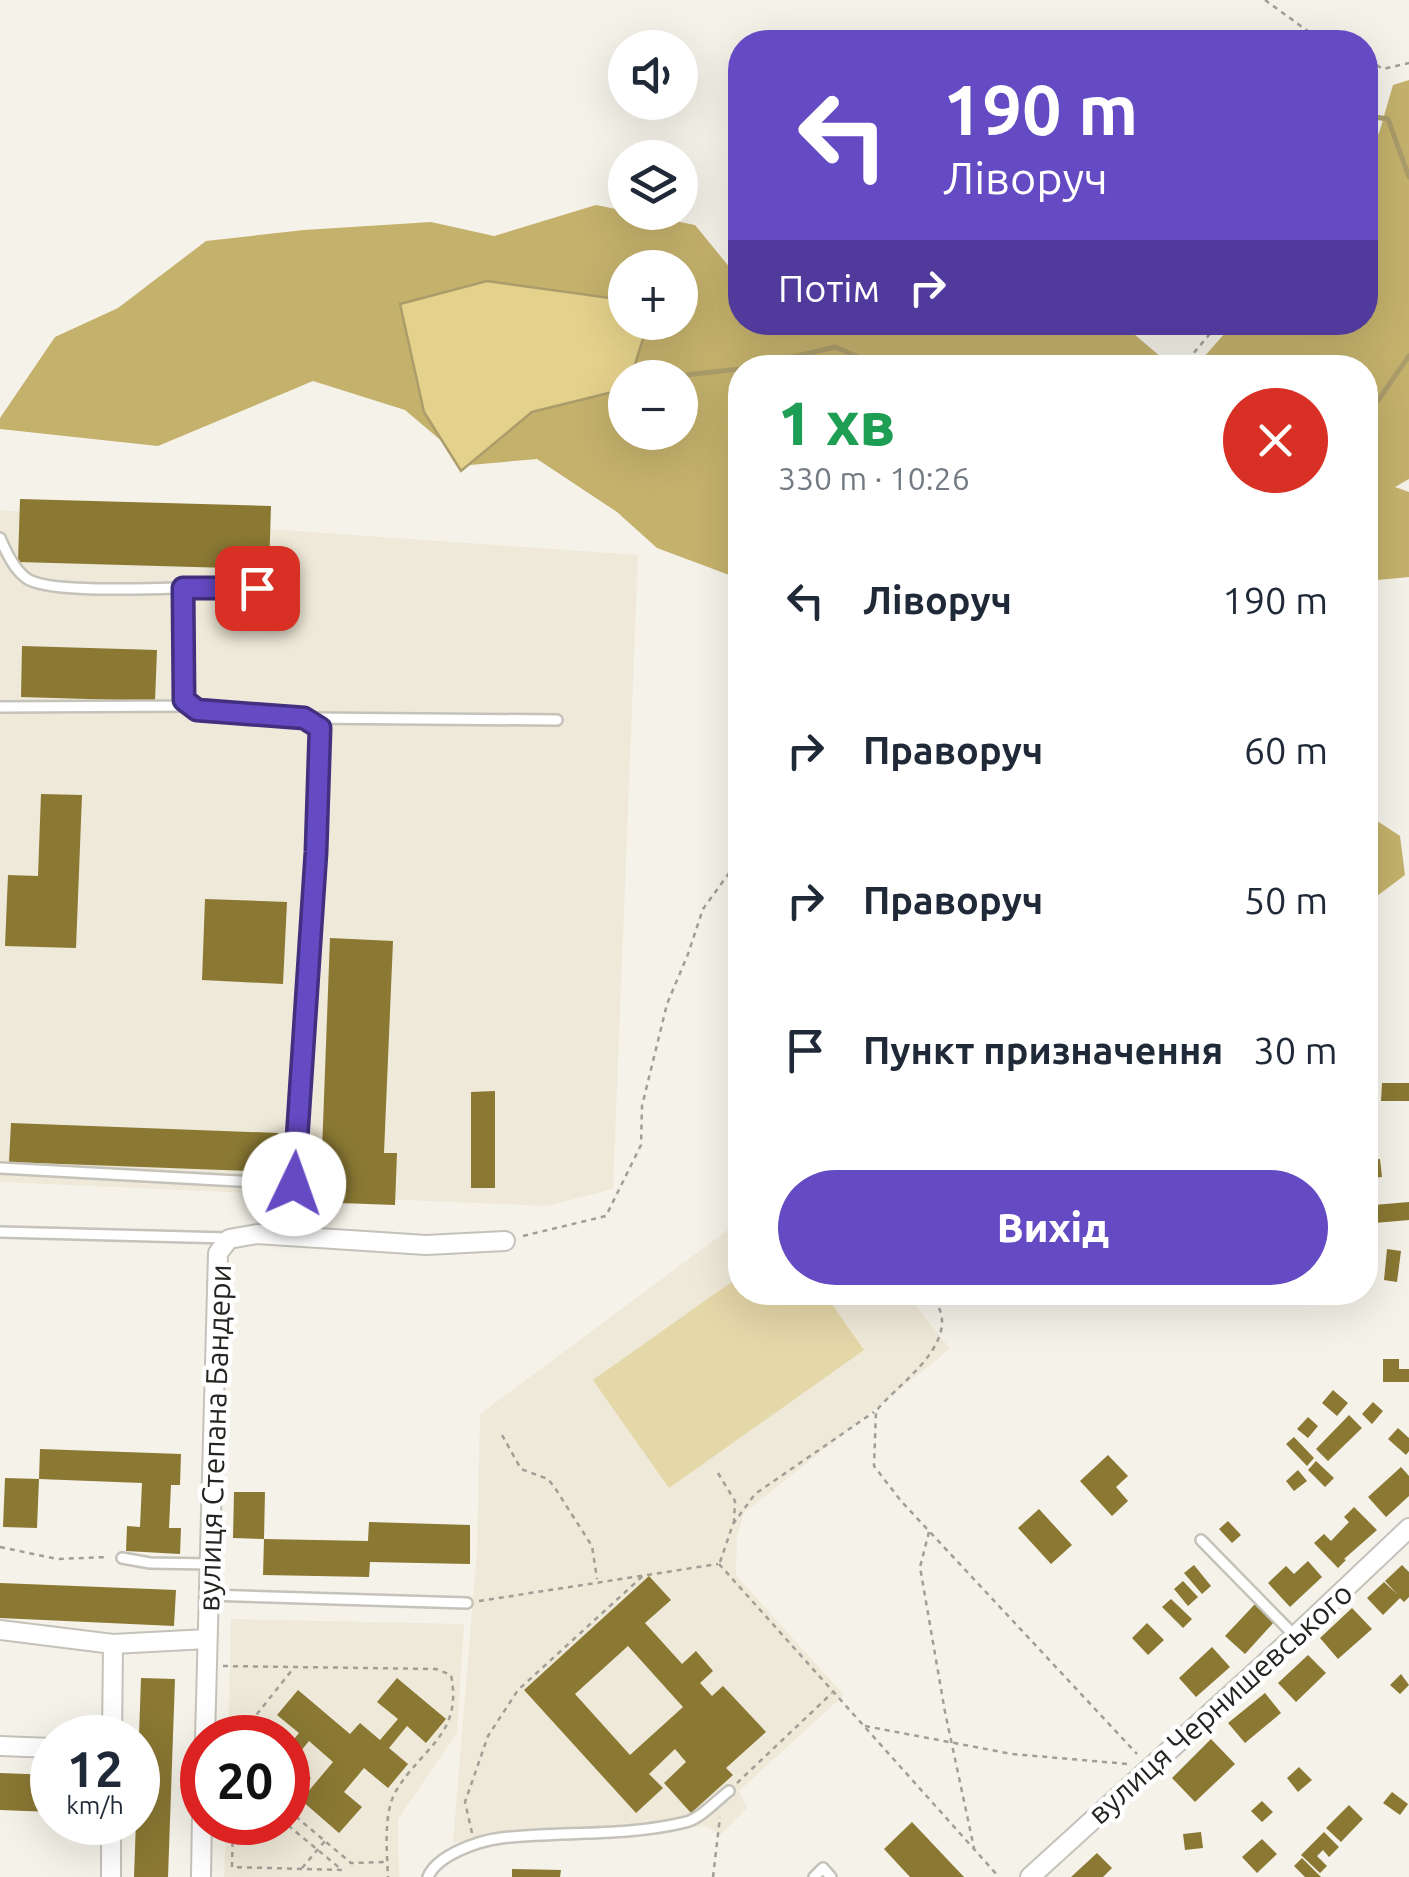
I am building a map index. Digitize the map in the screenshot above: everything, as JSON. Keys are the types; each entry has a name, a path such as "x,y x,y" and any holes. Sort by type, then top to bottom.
{"street":[{"name":"вулиця Степана Бандери","path":"206,1715 218,1253 229,1238 257,1234 426,1245 505,1241"},
{"name":"вулиця Чернишевського","path":"1030,1877 1409,1528"},
{"path":"0,1630 113,1644 208,1639"},
{"path":"112,1715 113,1644"},
{"path":"0,1746 30,1747"},
{"path":"111,1877 112,1845"},
{"path":"201,1877 202,1845"}],"lane":[{"path":"0,538 27,580 50,587 257,588"},
{"path":"183,588 184,700 197,710 304,718 557,720"},
{"path":"0,708 189,706"},
{"path":"0,1168 294,1184 316,852 320,728 304,718"},
{"path":"0,1232 229,1238"},
{"path":"1200,1540 1295,1636"},
{"path":"122,1558 150,1563 210,1564"},
{"path":"208,1595 467,1603"},
{"path":"428,1877 430,1870 446,1858 497,1838 592,1834 690,1822 729,1791"},
{"path":"814,1877 822,1868 831,1877"}],"path":[{"path":"1265,0 1306,30"},
{"path":"1378,66 1383,69 1409,63"},
{"path":"1192,355 1209,335"},
{"path":"505,1241 606,1216 641,1145 642,1106 667,1004 703,909 728,875"},
{"path":"719,1564 734,1524 755,1494 876,1411 922,1362 941,1336 941,1310 937,1305"},
{"path":"876,1411 874,1466 900,1501 1150,1767"},
{"path":"502,1434 521,1470 548,1479 566,1504 592,1546 597,1580"},
{"path":"718,1473 735,1501 734,1524"},
{"path":"929,1531 920,1567 974,1849"},
{"path":"0,1546 57,1559 122,1558"},
{"path":"467,1603 719,1564"},
{"path":"719,1564 999,1877"},
{"path":"474,1847 464,1802 488,1736 518,1690 644,1574"},
{"path":"207,1666 436,1669 451,1675 454,1688 450,1718 441,1739 394,1794 388,1877"},
{"path":"256,1715 293,1669"},
{"path":"713,1877 717,1826 729,1791 834,1692"},
{"path":"864,1726 1012,1754 1150,1767"},
{"path":"310,1828 351,1863 388,1862"},
{"path":"301,1869 325,1840"},
{"path":"232,1845 232,1868 342,1870 310,1843"}],"shaded area":[{"path":"1409,80 1409,479 1395,487 1409,492 1409,577 1378,580 1378,355 1206,355 1223,335 1378,335 1378,134 1393,85"},
{"path":"596,205 608,207 608,230 698,229 728,265 728,335 1135,335 1159,355 728,355 728,575 657,548 617,512 537,459 470,465 405,410 313,381 158,446 0,429 0,418 55,337 118,308 206,241 431,222 494,236"},
{"path":"487,281 608,298 608,340 643,340 636,360 608,360 608,393 532,412 461,471 424,412 400,304"},
{"path":"0,510 638,555 613,1189 547,1206 0,1182"},
{"path":"1378,822 1400,836 1405,875 1378,895"},
{"path":"728,1230 728,1305 915,1305 950,1349 744,1513 737,1536 736,1575 844,1695 739,1791 747,1808 720,1835 706,1826 502,1844 453,1842 477,1551 480,1414"},
{"path":"728,1284 728,1305 832,1305 864,1350 669,1488 593,1380"},
{"path":"231,1619 464,1624 457,1733 398,1819 399,1877 224,1877 225,1845 310,1845 310,1715 229,1715"}],"building":[{"path":"20,499 271,506 269,569 18,562"},
{"path":"22,646 157,650 155,701 21,697"},
{"path":"41,794 82,795 76,948 5,946 8,875 38,876"},
{"path":"205,899 287,902 283,984 202,980"},
{"path":"330,938 393,941 384,1153 397,1153 395,1205 312,1202 314,1150 322,1151"},
{"path":"1382,1083 1409,1083 1409,1101 1381,1101"},
{"path":"495,1091 495,1188 471,1188 471,1092"},
{"path":"11,1123 278,1133 276,1172 9,1162"},
{"path":"1409,1202 1409,1220 1378,1223 1378,1205"},
{"path":"1387,1249 1401,1251 1397,1282 1384,1280"},
{"path":"1383,1359 1399,1359 1399,1369 1409,1369 1409,1382 1383,1382"},
{"path":"1333,1390 1348,1403 1337,1416 1322,1403"},
{"path":"1373,1402 1383,1411 1372,1424 1362,1414"},
{"path":"1349,1415 1362,1428 1328,1461 1316,1449"},
{"path":"1308,1417 1318,1426 1308,1438 1297,1429"},
{"path":"1398,1428 1409,1438 1406,1455 1388,1439"},
{"path":"1294,1437 1314,1458 1307,1466 1286,1444"},
{"path":"40,1449 181,1454 180,1485 171,1485 169,1528 181,1528 180,1554 126,1551 127,1526 140,1527 142,1483 39,1479"},
{"path":"1108,1455 1128,1476 1116,1487 1128,1501 1112,1516 1080,1481"},
{"path":"1316,1461 1334,1478 1325,1487 1308,1470"},
{"path":"1401,1467 1409,1476 1409,1496 1386,1517 1368,1497"},
{"path":"1298,1470 1307,1481 1294,1491 1286,1481"},
{"path":"5,1478 39,1479 37,1528 3,1527"},
{"path":"234,1492 265,1492 264,1539 233,1538"},
{"path":"1354,1507 1377,1530 1338,1568 1314,1543 1324,1534 1331,1541 1349,1522 1344,1517"},
{"path":"1039,1509 1072,1545 1051,1564 1018,1528"},
{"path":"1228,1521 1241,1535 1232,1543 1219,1529"},
{"path":"369,1522 470,1525 470,1564 370,1562 369,1577 263,1575 264,1539 368,1541"},
{"path":"1308,1561 1322,1577 1290,1607 1268,1583 1286,1566 1294,1574"},
{"path":"1194,1565 1211,1586 1202,1594 1184,1573"},
{"path":"1402,1565 1409,1572 1409,1597 1404,1602 1400,1598 1383,1615 1367,1598 1384,1582 1397,1594 1385,1581"},
{"path":"649,1576 671,1600 645,1623 682,1664 696,1651 713,1671 700,1683 712,1696 723,1686 766,1732 726,1768 733,1775 691,1813 664,1783 686,1762 675,1749 649,1774 663,1788 636,1813 524,1690","holes":["628,1646 683,1707 630,1755 575,1694"]},
{"path":"1183,1581 1198,1597 1188,1606 1174,1589"},
{"path":"0,1583 176,1590 174,1626 0,1618"},
{"path":"1171,1599 1192,1619 1183,1628 1162,1607"},
{"path":"1255,1604 1274,1622 1245,1654 1225,1636"},
{"path":"1352,1608 1372,1629 1338,1659 1320,1638"},
{"path":"1147,1623 1164,1640 1148,1655 1132,1638"},
{"path":"1212,1647 1230,1667 1196,1697 1179,1678"},
{"path":"1308,1655 1326,1673 1296,1702 1278,1683"},
{"path":"1401,1674 1409,1685 1400,1694 1390,1685"},
{"path":"141,1678 175,1679 168,1877 134,1877 135,1845 160,1845 160,1715 140,1715"},
{"path":"397,1678 446,1719 426,1743 407,1726 389,1748 408,1764 388,1788 364,1768 344,1792 362,1807 339,1833 310,1808 310,1789 333,1762 310,1742 310,1715 277,1715 298,1690 350,1734 360,1723 380,1740 398,1719 377,1702"},
{"path":"1265,1693 1281,1713 1245,1743 1228,1723"},
{"path":"1211,1739 1235,1764 1195,1802 1172,1778"},
{"path":"1299,1767 1312,1780 1298,1792 1287,1778"},
{"path":"0,1773 30,1774 30,1811 0,1810"},
{"path":"1392,1792 1408,1804 1400,1815 1383,1803"},
{"path":"1262,1801 1273,1812 1262,1822 1251,1811"},
{"path":"1349,1805 1363,1819 1341,1842 1326,1828"},
{"path":"912,1822 964,1877 910,1877 884,1849"},
{"path":"1201,1832 1203,1848 1185,1850 1183,1834"},
{"path":"1324,1832 1339,1847 1329,1857 1323,1850 1317,1856 1327,1866 1320,1873 1301,1855"},
{"path":"1262,1839 1277,1854 1257,1873 1242,1857"},
{"path":"1097,1853 1112,1868 1103,1877 1071,1877"},
{"path":"1302,1858 1321,1877 1305,1877 1294,1866"},
{"path":"512,1869 561,1870 560,1877 512,1877"}],"waterway":[{"path":"1378,118 1388,119 1409,177"},
{"path":"801,355 835,347 854,355"},
{"path":"1378,400 1409,356"},
{"path":"698,374 728,370"}],"route":[{"path":"257,588 183,588 184,700 197,710 304,718 320,728 316,852 294,1184"}]}
